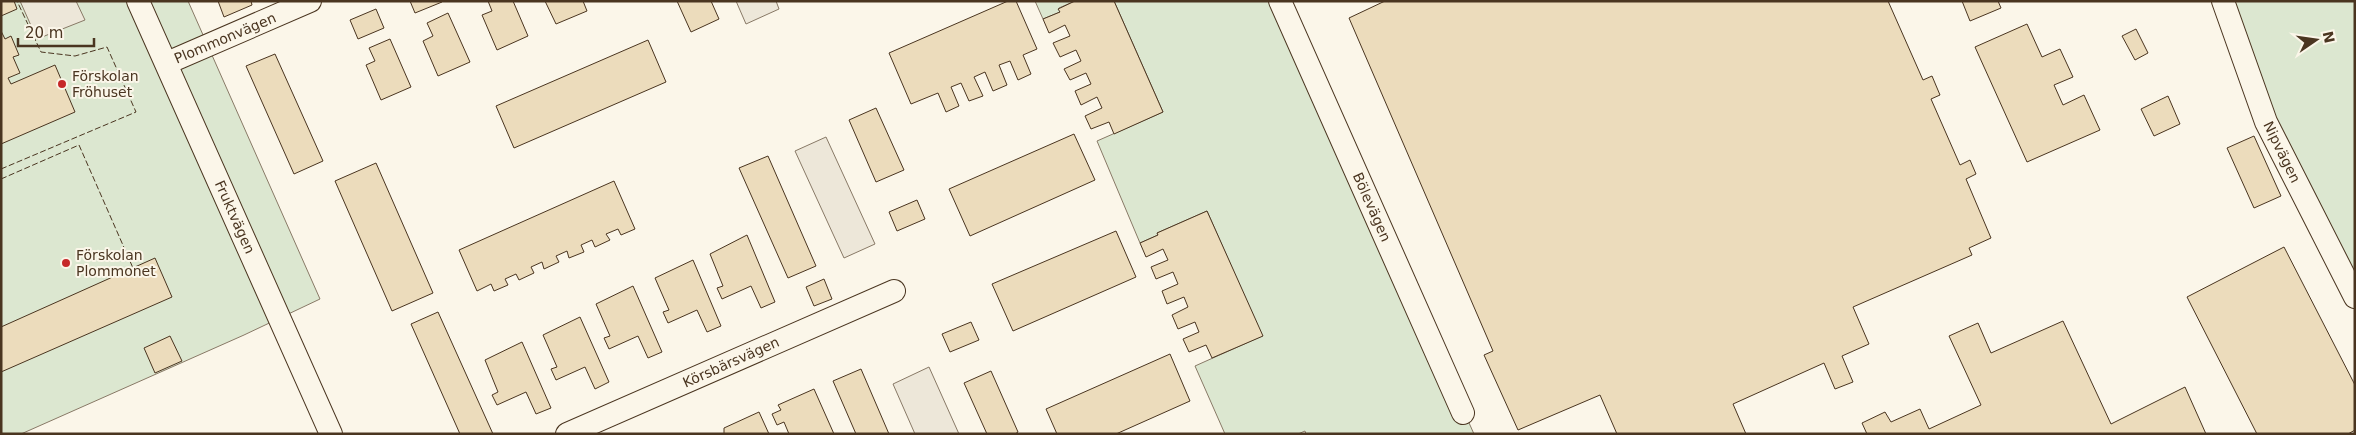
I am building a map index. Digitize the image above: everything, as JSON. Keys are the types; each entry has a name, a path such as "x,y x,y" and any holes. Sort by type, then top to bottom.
{"street":[{"name":"Fruktvägen","path":"138,1 330,434"},
{"name":"Plommonvägen","path":"167,63 310,1"},
{"name":"Bölevägen","path":"1280,1 1463,413"},
{"name":"Nipvägen","path":"2223,1 2266,122 2355,297"},
{"name":"Körsbärsvägen","path":"567,434 894,291"}],"green space":[{"path":"1,1 188,1 320,299 244,335 21,434 1,434"},
{"path":"1035,1 1075,1 1059,8 1060,12 1043,19"},
{"path":"1114,1 1280,1 1474,434 1306,434 1305,431 1298,434 1225,434 1195,366 1262,336 1207,211 1157,233 1158,235 1140,243 1097,141 1163,112"},
{"path":"2223,1 2355,1 2355,297"}],"shaded area":[{"path":"20,1 76,1 85,20 37,39"},
{"path":"736,1 776,1 779,9 746,24"},
{"path":"826,137 875,244 844,258 795,151"},
{"path":"929,367 959,434 915,434 893,384"}],"building":[{"path":"1,1 14,1 17,9 1,16"},
{"path":"218,1 251,1 252,5 224,17"},
{"path":"410,1 442,1 442,2 415,13"},
{"path":"488,1 513,1 528,36 497,50 482,15 492,11"},
{"path":"545,1 583,1 587,11 556,24"},
{"path":"677,1 711,1 719,19 691,32"},
{"path":"1008,1 1016,1 1037,49 1023,55 1031,74 1018,80 1010,61 999,65 1007,85 993,91 985,72 974,77 983,96 969,101 961,83 951,87 959,106 946,112 938,93 911,104 889,53"},
{"path":"1075,1 1114,1 1163,112 1114,134 1109,122 1091,129 1085,116 1102,108 1097,97 1081,105 1075,91 1091,84 1086,73 1070,80 1064,69 1081,61 1076,50 1060,57 1053,43 1070,36 1065,25 1049,33 1043,19 1060,12 1058,9"},
{"path":"1385,1 1888,1 1923,80 1932,76 1940,95 1931,99 1960,165 1970,160 1976,174 1966,179 1991,238 1969,248 1972,255 1853,307 1869,344 1842,356 1853,382 1835,389 1824,363 1733,404 1746,434 1617,434 1600,395 1518,430 1484,355 1493,351 1349,18"},
{"path":"1962,1 1998,1 2001,8 1970,21"},
{"path":"376,9 384,28 358,39 350,20"},
{"path":"448,13 470,62 438,76 423,41 433,36 427,23"},
{"path":"2027,24 2042,57 2060,49 2073,77 2054,85 2063,105 2084,95 2100,130 2027,162 1975,47"},
{"path":"2136,29 2148,53 2135,60 2122,36"},
{"path":"1,31 5,39 11,36 19,55 13,57 20,73 8,78 11,84 55,65 75,112 1,144"},
{"path":"390,39 411,87 381,100 366,65 375,61 369,48"},
{"path":"648,40 666,82 514,148 496,106"},
{"path":"275,54 323,161 294,174 246,66"},
{"path":"2168,96 2180,124 2154,136 2141,109"},
{"path":"876,108 904,170 876,182 849,120"},
{"path":"1074,134 1095,180 970,236 949,189"},
{"path":"2254,136 2281,196 2254,208 2227,148"},
{"path":"768,156 816,266 788,278 739,168"},
{"path":"376,163 433,293 392,311 335,181"},
{"path":"614,181 635,229 621,235 618,229 606,234 610,240 595,247 592,240 581,245 584,252 569,258 567,251 556,256 559,262 544,269 542,262 531,267 534,273 519,280 516,274 505,279 508,285 494,291 491,284 477,291 459,250"},
{"path":"917,200 925,219 897,231 889,212"},
{"path":"1207,211 1263,336 1212,358 1206,345 1189,352 1183,339 1199,332 1195,322 1178,329 1172,315 1188,307 1184,297 1167,304 1162,291 1178,284 1173,272 1156,279 1151,267 1168,260 1163,249 1146,257 1140,243 1158,235 1157,233"},
{"path":"1116,231 1136,277 1013,331 992,284"},
{"path":"747,235 775,302 761,308 751,286 722,299 717,288 723,286 710,254"},
{"path":"2284,247 2355,385 2355,430 2348,434 2257,434 2187,297"},
{"path":"155,258 172,297 1,372 1,327"},
{"path":"693,260 721,326 707,332 697,310 668,323 663,312 669,310 655,278"},
{"path":"824,279 832,299 814,306 806,287"},
{"path":"633,286 662,352 648,358 638,336 609,349 604,338 610,336 596,304"},
{"path":"438,312 493,434 460,434 411,324"},
{"path":"580,317 609,382 595,389 585,367 556,380 551,369 557,367 543,335"},
{"path":"2063,321 2111,424 2185,387 2206,434 1867,434 1862,423 1885,412 1891,422 1920,409 1929,429 1981,405 1949,336 1978,323 1991,353"},
{"path":"971,322 979,340 950,352 942,334"},
{"path":"170,336 182,361 155,373 144,348"},
{"path":"522,342 551,408 536,414 526,392 497,405 492,395 498,392 485,360"},
{"path":"1170,354 1190,401 1116,434 1057,434 1046,409"},
{"path":"861,369 889,434 856,434 833,381"},
{"path":"991,371 1018,432 1015,434 987,434 964,383"},
{"path":"814,389 834,434 789,434 784,422 777,425 772,414 781,410 778,405"},
{"path":"759,412 769,434 724,434 724,428"}],"fence":[{"path":"1,169 136,112 107,47 75,56 41,52 17,1"},
{"path":"1,179 79,145 133,268"}],"place":[{"name":"Förskolan Fröhuset","path":"62,84"},
{"name":"Förskolan Plommonet","path":"66,263"}]}
